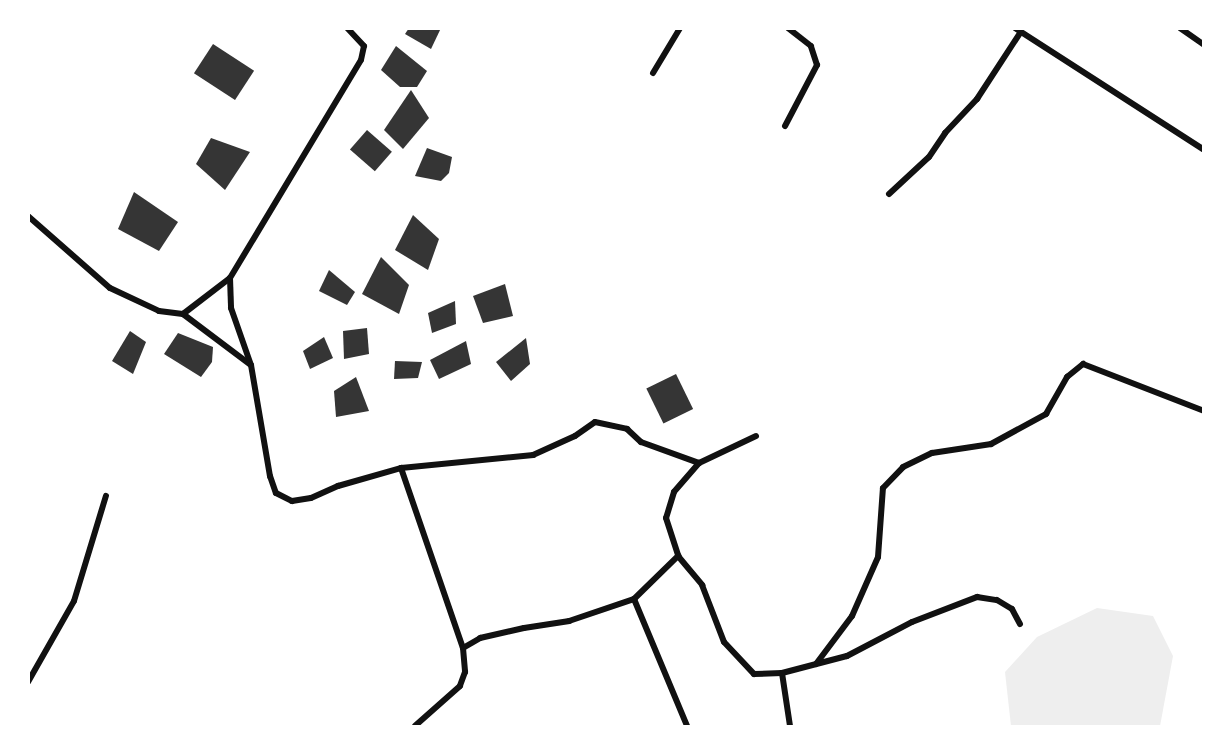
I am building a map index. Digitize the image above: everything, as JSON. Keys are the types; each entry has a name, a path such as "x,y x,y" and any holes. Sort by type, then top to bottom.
{"street":[{"path":"183,314 230,278 361,60 364,46 347,28"},
{"path":"653,73 680,28"},
{"path":"785,126 817,65 811,46 788,28"},
{"path":"1180,28 1203,45"},
{"path":"889,194 929,157 945,133 976,99 1018,31 1203,150"},
{"path":"28,216 110,288 159,311 183,314 251,365"},
{"path":"230,278 231,308 251,365 266,457 276,493 292,501 311,498 338,486 401,468 533,455 575,436 595,422 627,429 641,442 683,455 699,463"},
{"path":"816,664 852,616 878,557 883,488 903,467 932,453 991,444 1046,414 1067,377 1083,364 1203,411"},
{"path":"756,436 699,463 674,492 666,518 678,556 702,585 724,642 754,674 782,673 847,656 912,622 977,597 998,600 1012,609 1020,624"},
{"path":"401,468 463,648 465,672 460,686 415,726"},
{"path":"28,682 74,601 106,496"},
{"path":"463,648 480,638 569,621 634,599 678,556"},
{"path":"634,599 687,726"},
{"path":"782,673 790,726"}],"shaded area":[{"path":"1097,608 1153,616 1173,656 1160,726 1011,726 1005,672 1037,637"}],"building":[{"path":"409,28 441,28 431,49 405,34"},
{"path":"213,44 254,71 235,100 194,73"},
{"path":"396,46 427,71 417,87 400,87 381,70"},
{"path":"411,90 429,118 403,149 384,130"},
{"path":"367,130 392,152 375,171 350,150"},
{"path":"211,138 250,152 225,190 196,164"},
{"path":"427,148 452,157 449,173 441,181 415,176"},
{"path":"134,192 178,222 159,251 118,229"},
{"path":"413,215 439,239 428,270 395,250"},
{"path":"381,257 409,285 399,314 362,294"},
{"path":"329,270 355,292 347,305 319,291"},
{"path":"505,284 513,316 483,323 473,296"},
{"path":"455,301 456,324 432,333 428,313"},
{"path":"367,328 369,354 344,359 343,331"},
{"path":"130,331 146,342 133,374 112,361"},
{"path":"178,333 213,347 212,362 201,377 164,354"},
{"path":"324,337 333,358 310,369 303,351"},
{"path":"526,338 530,364 511,381 496,362"},
{"path":"466,341 471,364 439,379 430,360"},
{"path":"395,361 422,362 418,378 394,379"},
{"path":"676,374 693,409 663,424 646,388"},
{"path":"356,377 369,411 336,417 334,391"}]}
